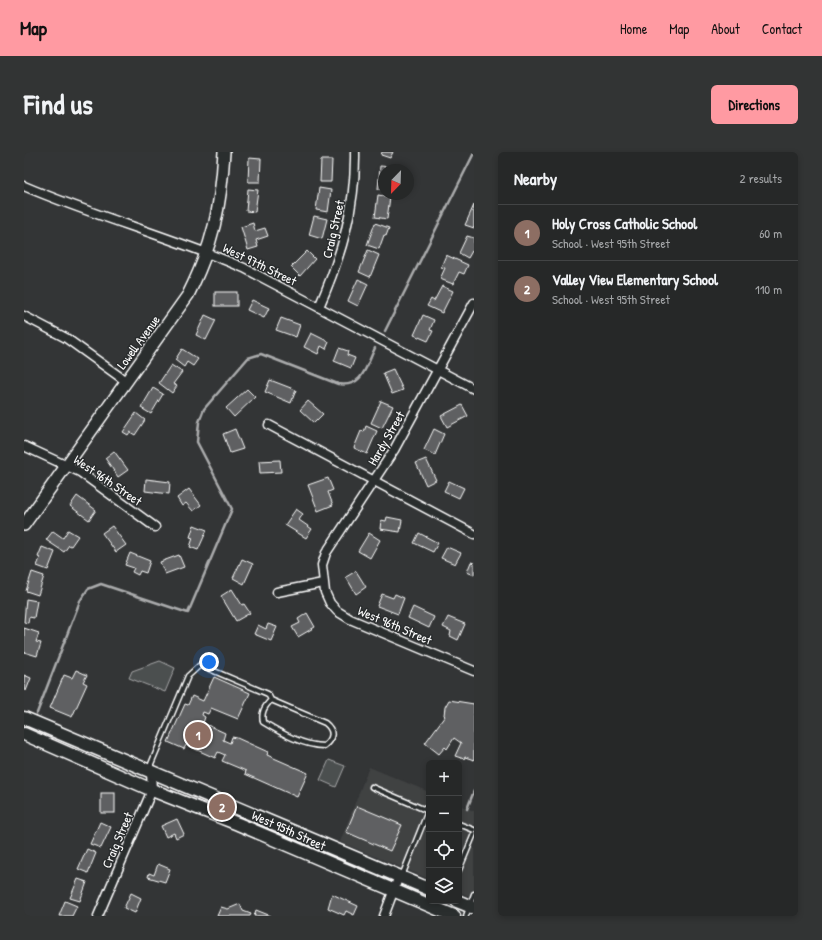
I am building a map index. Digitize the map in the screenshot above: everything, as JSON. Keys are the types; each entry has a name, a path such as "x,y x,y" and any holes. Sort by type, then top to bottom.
{"main road":[{"name":"West 95th Street","path":"24,718 426,888"},
{"name":"West 95th Street","path":"24,734 152,790 238,824 454,916"},
{"path":"83,760 88,746"},
{"path":"461,904 470,910"}],"street":[{"name":"Lowell Avenue","path":"24,526 188,295 208,252 220,203 224,152"},
{"name":"Craig Street","path":"319,307 334,271 345,237 354,185 354,152"},
{"name":"West 97th Street","path":"24,186 115,221 208,252 244,268 474,389"},
{"name":"Hardy Street","path":"323,583 322,565 326,553 394,450 474,303"},
{"path":"24,316 66,338 127,382"},
{"path":"269,425 474,534"},
{"name":"West 96th Street","path":"24,446 80,472 155,527"},
{"path":"277,592 323,583"},
{"name":"West 96th Street","path":"323,583 330,603 337,611 350,619 474,671"},
{"name":"Craig Street","path":"98,916 152,790 150,772"},
{"path":"384,916 399,876"}],"lane":[{"path":"150,772 151,764 188,676 200,665 268,694 271,700 326,723 331,728 332,733 329,742 324,746 315,746 275,730 263,722 262,715 266,705 271,700"},
{"path":"372,787 426,810"},
{"path":"399,876 404,870 426,818"},
{"path":"462,825 474,830"},
{"path":"460,868 474,834"},
{"path":"470,910 474,894"}],"shaded area":[{"path":"160,661 175,668 165,692 129,678 132,671"},
{"path":"329,760 345,766 336,787 320,780"},
{"path":"369,767 426,791 426,878 340,842"},
{"path":"462,806 474,811 474,898 462,893"}],"building":[{"path":"382,152 393,152 390,158 381,155"},
{"path":"249,158 261,159 260,182 248,182"},
{"path":"321,160 332,160 331,182 320,182"},
{"path":"319,188 331,190 328,212 316,210"},
{"path":"248,189 258,190 255,212 246,211"},
{"path":"378,195 378,200 390,200 387,219 375,217"},
{"path":"474,205 474,228 465,225"},
{"path":"314,216 327,219 322,239 309,235"},
{"path":"253,223 255,231 265,228 268,236 256,240 258,247 248,250 241,227"},
{"path":"375,223 389,228 386,236 384,235 379,249 367,245"},
{"path":"467,236 474,238 474,252 472,251 468,258 459,253"},
{"path":"368,250 379,255 370,277 359,272"},
{"path":"307,251 315,259 300,276 291,267"},
{"path":"446,255 468,265 464,274 459,272 453,284 440,279 445,268 441,267"},
{"path":"358,279 368,284 358,306 348,301"},
{"path":"442,286 453,291 442,313 427,306 431,299 434,301"},
{"path":"215,292 237,292 237,306 215,306"},
{"path":"252,300 269,308 264,318 247,310"},
{"path":"205,315 216,320 206,340 196,335"},
{"path":"423,315 434,320 430,330 433,331 428,341 414,335"},
{"path":"281,318 300,325 296,337 276,330"},
{"path":"311,333 329,342 326,349 321,346 318,354 304,347"},
{"path":"339,348 348,351 347,355 355,358 351,368 334,361"},
{"path":"182,349 198,359 193,366 187,362 184,367 175,360"},
{"path":"171,365 182,372 173,384 177,386 172,393 159,383"},
{"path":"393,369 403,390 392,394 383,373"},
{"path":"270,380 296,390 291,403 265,392"},
{"path":"153,388 163,394 151,414 141,408"},
{"path":"247,389 255,397 234,417 226,408"},
{"path":"308,401 323,414 314,423 300,410"},
{"path":"381,401 393,406 382,428 371,423"},
{"path":"462,405 468,416 447,427 441,416"},
{"path":"136,413 145,420 135,435 130,432 128,435 123,432"},
{"path":"366,426 377,431 367,454 354,448 361,431 364,432"},
{"path":"235,429 243,449 230,453 223,434"},
{"path":"434,429 444,434 435,455 424,450"},
{"path":"114,451 128,470 118,477 105,458"},
{"path":"426,459 436,480 426,485 416,463"},
{"path":"280,460 281,472 260,473 259,461"},
{"path":"328,478 333,490 328,492 333,505 318,511 308,485"},
{"path":"146,479 170,482 169,494 145,491"},
{"path":"449,481 464,488 459,498 444,491"},
{"path":"189,489 201,505 193,511 186,503 182,506 177,498"},
{"path":"77,496 96,510 89,520 70,506"},
{"path":"296,509 303,514 299,520 312,529 306,538 285,525"},
{"path":"387,517 402,520 400,532 380,529 381,520 386,521"},
{"path":"194,525 207,530 198,550 190,547 193,538 190,537"},
{"path":"112,526 126,545 116,552 102,533"},
{"path":"68,530 78,536 71,546 69,545 64,552 46,540 53,531 63,538"},
{"path":"369,533 380,540 370,558 358,551"},
{"path":"419,533 438,543 433,552 414,543"},
{"path":"42,547 55,552 48,570 37,566 40,558 38,557"},
{"path":"447,547 461,553 455,564 441,558"},
{"path":"130,553 150,561 146,573 140,571 138,575 132,572 134,568 125,565"},
{"path":"179,555 184,567 165,574 160,562"},
{"path":"242,559 253,564 244,584 233,578"},
{"path":"471,562 474,563 474,575 467,572"},
{"path":"356,571 366,587 356,594 346,577"},
{"path":"32,572 44,576 38,595 26,591"},
{"path":"232,589 242,605 244,604 250,613 236,621 221,596"},
{"path":"382,594 393,598 395,594 404,598 398,614 377,606"},
{"path":"26,599 37,601 34,618 29,617 28,623 24,622"},
{"path":"413,607 434,617 429,628 408,618"},
{"path":"307,613 315,627 298,637 292,627 300,623 298,619"},
{"path":"448,617 465,624 458,640 450,636 451,631 443,627"},
{"path":"268,624 277,627 271,641 254,634 258,625 266,629"},
{"path":"24,628 39,633 36,642 41,643 37,656 24,652"},
{"path":"76,670 87,675 83,682 87,684 72,717 50,708 64,675 72,678"},
{"path":"24,675 31,678 26,691 24,690"},
{"path":"214,677 250,693 238,719 211,708 208,714 203,712 202,715 205,717 203,723 225,733 223,740 230,743 232,737 237,738 268,752 267,755 308,773 297,797 245,774 246,771 222,761 225,755 218,752 215,758 186,745 184,749 168,742 185,704 188,705 192,696 203,701"},
{"path":"449,700 474,704 474,760 455,756 461,743 454,738 447,749 445,747 439,754 425,743 445,716 445,707"},
{"path":"101,793 115,793 115,813 101,813"},
{"path":"357,806 402,825 390,851 346,832"},
{"path":"177,819 184,834 176,838 174,833 166,837 161,826"},
{"path":"100,822 111,827 101,848 90,844"},
{"path":"87,849 96,853 88,873 78,869"},
{"path":"158,864 170,869 165,882 148,877 149,873 154,875"},
{"path":"78,879 87,882 80,901 70,898"},
{"path":"131,893 141,898 135,913 124,908"},
{"path":"332,894 358,906 354,915 346,911 344,915 328,908"},
{"path":"65,901 77,906 72,916 59,916"},
{"path":"240,904 243,911 251,914 250,916 217,916 221,907 228,909"},
{"path":"256,910 271,916 254,916"}],"waterway":[{"path":"385,331 474,153"},
{"path":"37,713 80,601 88,589 101,584 188,613 232,509 197,442 199,422 204,409 248,358 261,354 338,384 346,384 353,383 358,379 366,368 375,348"},
{"path":"467,809 474,791"}],"place":[{"name":"Holy Cross Catholic School","path":"198,735"},
{"name":"Valley View Elementary School","path":"222,807"}]}
